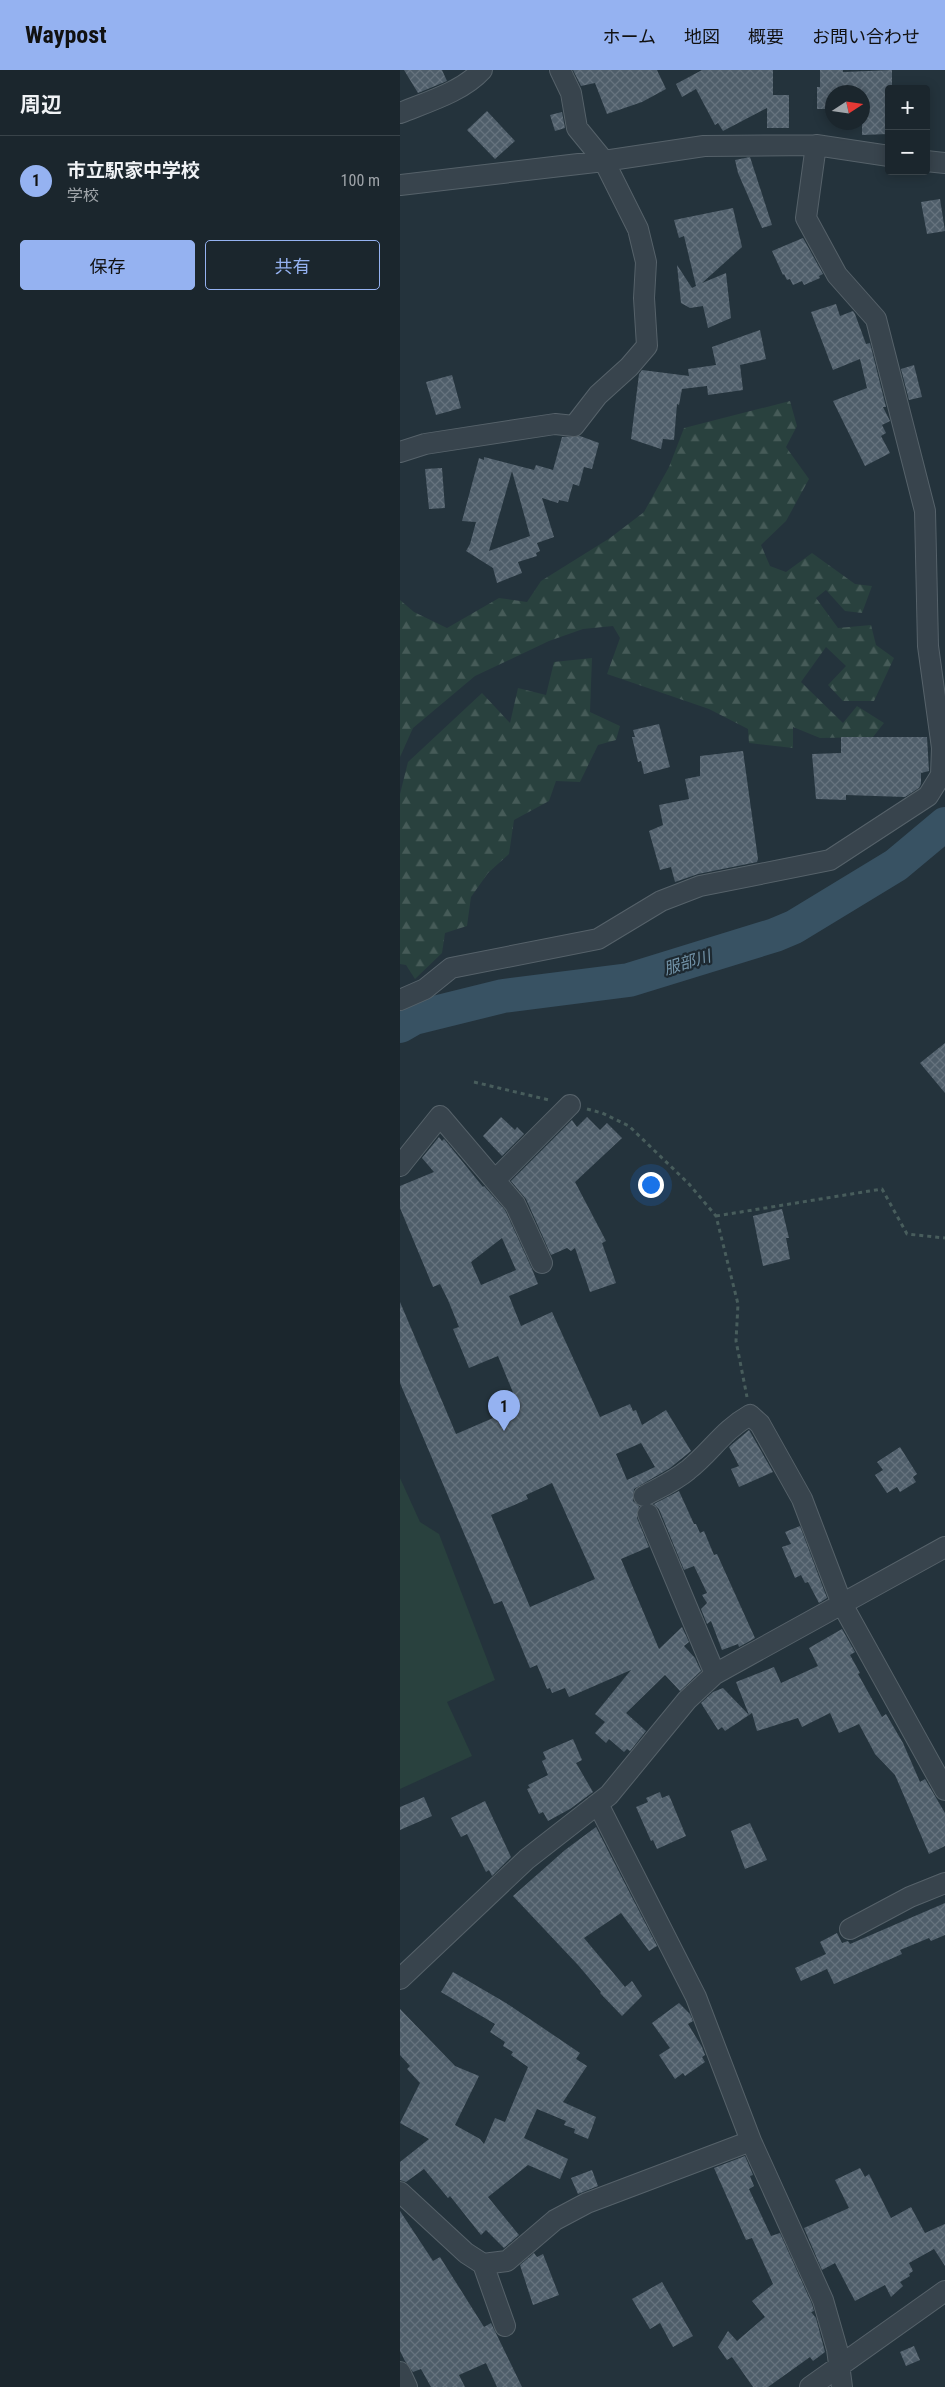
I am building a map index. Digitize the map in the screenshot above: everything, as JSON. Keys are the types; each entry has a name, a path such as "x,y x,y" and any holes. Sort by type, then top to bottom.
{"street":[{"path":"400,113 434,100 466,84 474,79 482,70"},
{"path":"400,452 425,444 555,424 574,426 598,394 629,368 647,346 644,298 646,262 638,229 604,162 576,128 572,93 560,70"},
{"path":"400,1000 425,989 451,968 598,939 661,901 700,886 830,860 928,796 941,775 942,748 928,646 925,511 876,319 837,275 806,218 816,145"},
{"path":"400,185 604,162 704,146 816,145 885,155"},
{"path":"930,161 945,163"},
{"path":"496,1180 570,1105"},
{"path":"400,1166 440,1116 515,1204 542,1263"},
{"path":"716,1674 646,1505 669,1483 689,1469 733,1425 750,1415 760,1424 802,1499 842,1604 945,1790"},
{"path":"400,1979 527,1858 609,1795 687,1700 716,1674 945,1547"},
{"path":"598,1804 696,1997 751,2141 823,2300 837,2349 842,2387"},
{"path":"850,1929 910,1897 945,1883"},
{"path":"483,2264 507,2261 555,2220 587,2203 751,2141"},
{"path":"400,2192 466,2253 483,2264 505,2326"},
{"path":"810,2387 945,2291"},
{"path":"400,2372 407,2387"}],"path":[{"path":"474,1082 602,1113 629,1126 689,1184 716,1216 738,1304 736,1341 750,1415"},
{"path":"716,1216 882,1189 907,1234 945,1238"}],"green space":[{"path":"790,401 797,426 786,447 809,479 786,521 761,545 770,566 786,572 812,553 855,584 872,586 862,613 845,611 826,590 816,598 838,628 871,625 876,645 894,658 874,701 843,701 828,685 846,666 826,647 801,682 843,723 857,706 884,723 873,737 820,738 793,727 793,748 749,743 748,729 709,709 607,674 620,638 613,626 583,629 549,641 475,676 413,728 400,757 400,600 414,612 447,628 499,598 527,602 541,581 610,538 644,512 669,467 684,428"},
{"path":"592,658 590,712 620,726 616,740 598,745 580,782 556,781 549,801 514,820 509,854 488,873 471,897 467,926 445,933 442,953 415,979 406,965 400,964 400,794 408,762 482,693 510,723 518,688 546,695 554,662"},
{"path":"400,1478 420,1522 439,1534 495,1680 447,1702 472,1756 400,1789"}],"building":[{"path":"404,70 442,70 447,81 418,93"},
{"path":"573,70 657,70 666,89 642,102 607,114 595,83 581,86"},
{"path":"702,70 773,70 773,95 789,95 789,128 767,128 767,108 723,131 718,123 715,125 696,89 682,97 676,84"},
{"path":"820,70 843,70 843,72 892,70 892,85 885,85 885,134 862,135 862,130 870,130 870,85 825,85 825,109 817,109 817,87 820,87"},
{"path":"487,111 515,141 495,159 467,130"},
{"path":"562,112 565,128 555,131 550,115"},
{"path":"750,157 772,225 762,228 738,173 735,160"},
{"path":"940,199 945,231 927,234 921,202"},
{"path":"733,208 742,247 702,283 726,273 731,318 708,328 703,306 690,308 681,303 677,265 692,288 696,286 684,236 679,238 674,220"},
{"path":"803,238 823,274 819,276 820,278 804,285 802,281 793,285 790,279 787,280 783,275 772,251"},
{"path":"836,304 840,316 853,311 866,344 870,343 886,407 883,407 890,421 882,425 886,433 881,436 890,453 865,466 833,401 867,388 860,359 833,370 811,312"},
{"path":"760,330 766,359 740,365 743,390 708,395 707,386 682,389 679,405 677,404 674,440 663,439 661,449 631,439 639,374 642,370 689,376 688,369 716,365 712,347"},
{"path":"914,365 922,397 909,400 901,369"},
{"path":"452,375 461,408 436,415 426,382"},
{"path":"580,436 599,443 592,469 584,467 579,486 573,484 568,502 559,500 558,503 542,498 554,537 537,543 540,551 536,553 537,556 518,562 522,573 497,583 493,568 466,551 476,522 462,521 479,458 484,460 484,457 534,470 536,465 553,470 562,437","holes":["512,471 530,536 489,551"]},
{"path":"442,468 445,508 429,509 425,469"},
{"path":"659,724 670,767 644,774 641,761 638,762 632,737 635,737 633,730"},
{"path":"841,737 927,737 929,771 921,773 919,788 905,797 846,795 846,800 816,799 812,754 841,753"},
{"path":"743,751 757,862 698,874 675,882 671,867 660,870 649,831 663,825 659,805 689,799 685,779 700,776 700,756"},
{"path":"945,1043 945,1093 920,1063"},
{"path":"501,1117 515,1130 517,1127 524,1134 502,1156 483,1136"},
{"path":"587,1117 600,1130 607,1123 622,1138 575,1182 606,1241 602,1243 616,1283 590,1292 575,1248 571,1251 567,1248 551,1255 526,1199 511,1181 572,1120 577,1127"},
{"path":"439,1137 442,1141 444,1139 483,1187 505,1210 538,1284 509,1296 521,1326 552,1312 600,1417 630,1404 633,1411 636,1410 642,1425 666,1410 691,1451 670,1468 634,1489 633,1501 639,1506 637,1518 649,1547 621,1559 659,1649 682,1627 689,1642 684,1646 695,1658 701,1671 680,1691 665,1675 626,1713 646,1731 630,1751 627,1749 624,1752 609,1739 606,1743 595,1733 605,1722 595,1714 631,1670 569,1697 565,1688 552,1693 550,1688 547,1689 537,1665 530,1668 502,1601 494,1604 400,1383 400,1302 456,1434 519,1407 498,1356 469,1368 453,1329 459,1327 448,1300 440,1284 433,1287 400,1208 400,1186 434,1172 422,1158","holes":["502,1238 516,1270 481,1285 471,1262","641,1443 655,1467 627,1480 616,1454","552,1483 595,1579 530,1607 491,1515 528,1499 526,1495"]},
{"path":"782,1209 789,1238 786,1238 790,1259 763,1266 753,1216"},
{"path":"749,1430 773,1472 739,1487 731,1469 739,1466 729,1447"},
{"path":"900,1447 917,1474 913,1477 916,1482 900,1492 897,1487 887,1493 875,1475 883,1470 877,1462"},
{"path":"679,1491 694,1524 696,1524 700,1533 704,1531 714,1555 717,1554 755,1638 739,1647 738,1644 722,1650 711,1621 707,1624 701,1609 707,1603 702,1595 707,1593 694,1566 684,1570 659,1509 654,1504"},
{"path":"800,1526 827,1598 819,1603 808,1582 805,1583 801,1575 795,1578 782,1547 791,1544 785,1532"},
{"path":"842,1629 855,1652 850,1655 860,1673 858,1674 882,1717 886,1714 903,1743 920,1782 925,1779 945,1813 945,1846 929,1854 895,1775 875,1754 859,1724 839,1733 830,1713 802,1727 798,1718 757,1731 752,1713 749,1715 736,1682 774,1667 781,1683 818,1666 809,1648"},
{"path":"723,1688 749,1715 725,1731 722,1727 718,1730 701,1703 713,1692"},
{"path":"573,1739 582,1760 576,1763 593,1792 570,1809 548,1821 543,1812 539,1814 527,1789 530,1788 528,1785 548,1775 542,1761 546,1759 543,1752"},
{"path":"660,1792 662,1798 669,1795 686,1836 657,1849 653,1840 651,1841 636,1807 648,1802 646,1798"},
{"path":"424,1797 432,1816 400,1830 400,1807"},
{"path":"485,1801 511,1857 492,1876 489,1870 486,1872 467,1834 461,1837 451,1818"},
{"path":"750,1823 767,1860 745,1869 731,1831"},
{"path":"596,1827 657,1946 649,1951 621,1913 584,1938 625,1987 632,1981 642,1996 622,2016 600,1993 578,1965 513,1896 565,1850"},
{"path":"945,1903 945,1935 931,1941 929,1938 900,1950 902,1954 834,1984 827,1969 801,1981 795,1968 826,1954 820,1942 837,1933 842,1943 848,1941 850,1944"},
{"path":"453,1972 506,2003 580,2053 576,2059 587,2066 563,2102 596,2117 588,2139 574,2133 575,2129 564,2125 566,2121 537,2109 524,2138 568,2159 560,2179 528,2165 488,2197 519,2235 504,2248 486,2230 481,2235 450,2196 448,2198 424,2169 406,2182 400,2180 400,2162 429,2139 400,2123 420,2083 407,2069 410,2066 400,2055 400,2009 455,2066 479,2076 455,2125 480,2139 484,2144 495,2118 505,2122 528,2067 511,2055 513,2052 503,2046 505,2042 490,2032 495,2024 441,1992"},
{"path":"679,2003 690,2014 693,2021 688,2024 702,2047 705,2055 702,2057 705,2062 685,2076 683,2073 675,2079 659,2055 670,2048 652,2023"},
{"path":"745,2156 753,2175 750,2176 754,2186 749,2189 771,2236 780,2233 812,2304 814,2311 811,2312 816,2318 825,2352 813,2361 810,2357 768,2387 753,2387 732,2357 727,2360 718,2347 728,2331 737,2341 765,2317 752,2301 773,2284 752,2238 746,2240 714,2168"},
{"path":"860,2168 865,2177 869,2174 891,2218 911,2207 925,2233 945,2224 945,2266 934,2249 909,2263 913,2271 909,2274 910,2276 900,2282 903,2286 891,2297 885,2285 855,2301 835,2263 822,2270 804,2228 849,2208 835,2180"},
{"path":"592,2170 598,2186 578,2194 571,2178"},
{"path":"400,2211 433,2261 440,2257 484,2327 491,2323 522,2387 497,2387 486,2363 459,2375 465,2387 431,2387 421,2369 413,2372 405,2361 400,2351"},
{"path":"534,2253 537,2257 543,2254 559,2295 533,2305 520,2265"},
{"path":"662,2282 693,2336 673,2347 660,2323 650,2329 632,2299"},
{"path":"914,2346 920,2360 906,2366 900,2352"}],"waterway":[{"name":"服部川","path":"400,1026 414,1018 503,996 629,980 775,935 794,927 896,865 945,824"}],"place":[{"name":"市立駅家中学校","path":"504,1431"}]}
